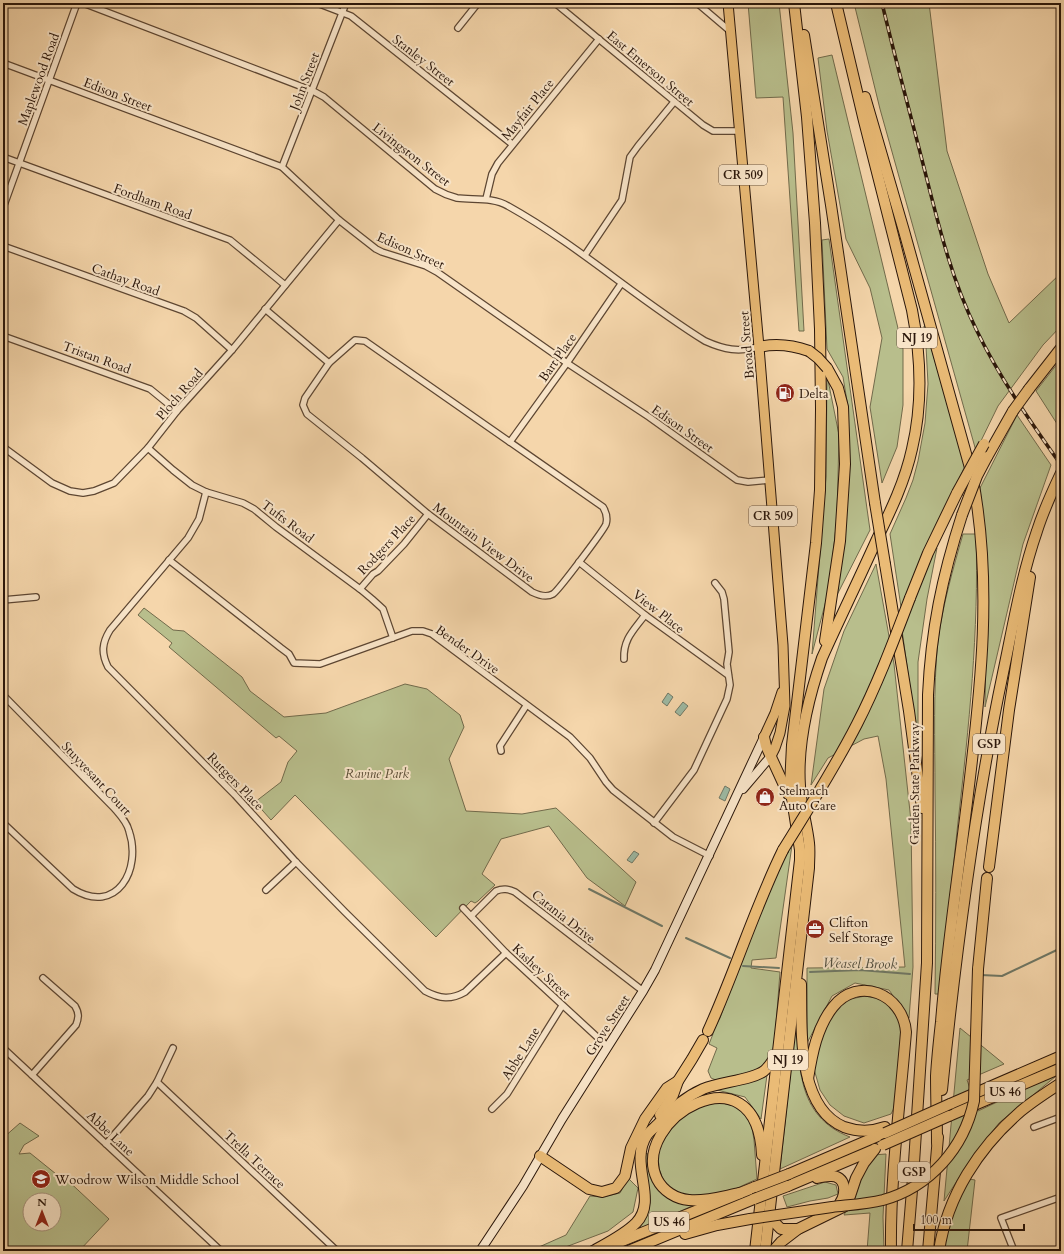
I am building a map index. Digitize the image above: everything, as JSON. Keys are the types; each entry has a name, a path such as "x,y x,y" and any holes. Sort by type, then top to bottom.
{"highway":[{"name":"NJ 19","path":"755,1251 759,1185 778,1052 800,860 800,850 790,786 791,752 816,544 820,490 820,329 815,223 807,116 794,3"},
{"path":"799,3 831,205 875,503 909,711 927,842"},
{"name":"NJ 19","path":"765,1251 809,860 809,844 799,770 806,709 822,658 901,486 916,429 920,388 918,348 912,310 836,5"},
{"path":"836,5 876,134 972,474 980,524 984,580 978,715 943,1001 936,1075 937,1143"},
{"path":"759,347 781,344 809,351 828,368 838,388 843,407 845,464 844,493 840,540 822,658"},
{"name":"Garden State Parkway","path":"907,1251 926,994 928,923 928,695 931,646 935,618 943,578 962,515 977,476 986,457 1013,411 1061,348"},
{"path":"592,1251 614,1239 632,1226 642,1214 646,1197 640,1168 640,1157 647,1135 673,1095 678,1081 692,1060 705,1036 731,977 767,883 784,850 842,753 858,723 880,674 928,553 957,493 984,444 1013,411"},
{"name":"GSP","path":"928,1251 951,1002 968,870 997,703 1021,590 1037,531 1060,475"},
{"path":"988,867 1009,710 1037,531"},
{"path":"764,738 784,784 794,813"},
{"path":"629,1251 699,1230 750,1219 887,1198 903,1192 922,1181 947,1159 964,1133 974,1102 978,969 987,878"},
{"path":"800,950 803,1043 808,1079 817,1104 831,1120 846,1127 861,1131 885,1130"},
{"path":"808,1079 812,1053 817,1038 829,1012 841,999 857,992 869,992 888,998 898,1007 904,1019 906,1032 893,1188 891,1251"},
{"path":"647,1135 671,1110 687,1097 711,1086 760,1074 769,1066 778,1052"},
{"name":"US 46","path":"598,1251 789,1174 885,1130 950,1104 1061,1056"},
{"name":"US 46","path":"629,1251 788,1186 1061,1068"},
{"path":"540,1156 589,1189 602,1192 616,1188 620,1185 625,1176 631,1148 645,1119 667,1088 678,1081"},
{"path":"938,1251 944,1226 954,1199 982,1153 999,1132 1022,1110 1061,1083"},
{"path":"740,1194 700,1200 689,1200 672,1194 662,1186 658,1180 653,1162 656,1145 663,1131 674,1117 686,1108 700,1102 721,1098 733,1100 748,1110 755,1119 760,1138 759,1185"},
{"path":"773,1251 781,1242 798,1229 845,1206 864,1163 879,1147"},
{"path":"799,1181 831,1176 840,1179 844,1185 845,1192 835,1211"},
{"path":"770,1211 776,1224 782,1229 798,1229"}],"main road":[{"name":"Broad Street","path":"728,3 759,347 782,630 785,706 783,720 775,748 771,756"},
{"name":"Broad Street","path":"764,738 775,713 784,685"}],"street":[{"name":"Maplewood Road","path":"3,208 77,3"},
{"name":"Livingston Street","path":"83,3 313,91 324,97 435,189 456,198 486,200 506,204 535,221 585,256 621,284 705,341 721,348 738,350 759,347"},
{"name":"Stanley Street","path":"317,3 351,16 512,144"},
{"name":"John Street","path":"282,167 313,91 346,3"},
{"path":"458,28 478,3"},
{"name":"East Emerson Street","path":"556,3 703,125 713,131 739,131"},
{"path":"697,3 731,31"},
{"name":"Mayfair Place","path":"486,200 492,174 498,162 599,39"},
{"name":"Edison Street","path":"3,63 282,167 339,220 382,252 426,266 437,272 567,363 649,417 737,480 748,482 769,480"},
{"path":"585,256 622,200 630,157 674,102"},
{"name":"Fordham Road","path":"3,157 230,240 285,285"},
{"name":"Ploch Road","path":"3,447 52,483 70,491 83,493 94,491 114,483 148,448 177,411 232,350 339,220"},
{"name":"Cathay Road","path":"3,246 184,311 196,318 232,350"},
{"name":"Bart Place","path":"510,442 567,363 621,284"},
{"path":"265,309 329,363"},
{"name":"Tristan Road","path":"3,336 150,389 177,411"},
{"name":"Mountain View Drive","path":"355,340 365,341 510,442 603,507 607,513 606,525 553,594 539,596 532,592 428,514 307,414 303,405 305,398 329,363 355,340"},
{"name":"Tufts Road","path":"148,448 185,479 206,492 243,503 254,509 360,589 383,609 393,638"},
{"name":"Rutgers Place","path":"206,492 199,519 194,529 105,638 103,646 104,660 114,673 235,795 296,862 426,991 434,996 443,998 450,998 465,992 506,953"},
{"name":"Rodgers Place","path":"360,589 404,544 428,514"},
{"name":"Bender Drive","path":"169,560 289,654 294,663 320,664 412,631 423,631 432,634 526,706 570,737 590,758 606,782 654,822 676,839 710,856"},
{"name":"View Place","path":"579,562 645,615 728,676"},
{"path":"654,822 694,770 726,699 730,686 726,664 729,652 724,599 722,592 715,582"},
{"path":"3,600 36,597"},
{"path":"624,659 624,649 627,638 645,615"},
{"name":"Stuyvesant Court","path":"3,695 125,821 129,829 132,845 131,867 128,876 112,894 98,897 86,896 73,889 3,823"},
{"path":"501,751 500,746 526,706"},
{"name":"Grove Street","path":"480,1251 644,991 710,856 735,802 745,776 764,738"},
{"name":"Grove Street","path":"735,802 771,756"},
{"path":"266,890 296,862"},
{"name":"Catania Drive","path":"471,916 496,891 509,889 515,892 644,991"},
{"name":"Kashey Street","path":"463,908 506,953 608,1047"},
{"path":"32,1075 76,1025 79,1018 78,1011 75,1006 43,978"},
{"name":"Abbe Lane","path":"492,1109 507,1094 562,1006"},
{"name":"Abbe Lane","path":"3,1048 221,1251"},
{"path":"106,1144 148,1096 157,1082 173,1048"},
{"name":"Trella Terrace","path":"157,1082 337,1251"},
{"path":"1034,1127 1061,1117"},
{"path":"1014,1251 1001,1218 1061,1197"}],"green space":[{"path":"748,3 779,3 793,133 804,331 799,331 783,97 756,98"},
{"path":"854,3 929,3 947,151 988,274 1009,323 1061,273 1061,326 1043,345 998,406 976,451 880,109"},
{"path":"832,55 903,349 903,405 897,447 882,483 870,407 882,338 870,288 846,239 827,131 818,58"},
{"path":"829,239 870,530 837,595 849,471 848,407 843,377 827,349 822,240"},
{"path":"924,326 965,466 926,549 901,607 890,534 913,480 925,423 928,384"},
{"path":"1061,359 1061,430 1036,391"},
{"path":"827,375 839,435 837,518 829,589 812,654 826,477"},
{"path":"1017,415 1051,465 1023,544 985,707 987,563 980,488"},
{"path":"963,534 976,534 977,570 975,642 966,750 947,929 939,994 935,994 936,659 943,613"},
{"path":"935,548 937,548 927,599 918,662 918,731 916,731 902,630"},
{"path":"876,564 894,664 911,821 913,967 909,1018 889,990 855,983 832,996 807,1043 807,968 905,967 886,779 878,736 864,739 828,758 811,785 824,689 844,631"},
{"name":"Ravine Park","path":"144,608 173,630 184,631 242,677 250,691 284,717 326,713 405,684 427,689 460,715 464,727 449,759 466,811 522,814 556,808 636,882 625,906 587,878 549,826 501,839 482,874 495,885 475,903 471,901 436,937 295,795 271,820 255,802 281,782 288,762 297,751 279,736 276,738 169,647 172,643 138,615"},
{"path":"792,845 776,958 752,960 751,968 780,972 774,1051 761,1070 716,1080 711,1078 708,1071 717,1048 709,1044 713,1034 712,1033 720,1018 775,870"},
{"path":"865,996 886,1000 898,1012 902,1030 896,1104 891,1114 864,1123 844,1116 830,1105 820,1090 814,1069 819,1043 831,1015 846,1000"},
{"path":"797,1013 800,1069 810,1102 819,1116 832,1128 850,1137 780,1169"},
{"path":"960,1028 1004,1064 967,1080 978,1111 1061,1072 999,1123 973,1156 944,1201"},
{"path":"767,1075 761,1119 745,1097 713,1089"},
{"path":"719,1102 737,1107 751,1121 757,1179 735,1189 717,1193 687,1195 680,1193 665,1182 659,1170 658,1157 660,1147 680,1119 698,1108"},
{"name":"Woodrow Wilson Middle School","path":"20,1123 39,1136 24,1145 19,1154 30,1153 61,1178 63,1176 109,1219 79,1251 3,1251 3,1138"},
{"path":"645,1153 648,1154 649,1168 653,1180 678,1203 692,1206 631,1233 635,1229 646,1174"},
{"path":"886,1154 883,1217 884,1251 867,1251 870,1213 844,1215 873,1155"},
{"path":"628,1178 638,1188 633,1212 608,1231 555,1251 530,1251 566,1235 590,1196 602,1197 620,1193"},
{"path":"969,1179 975,1180 967,1251 944,1251 949,1219"},
{"path":"825,1182 836,1185 838,1194 828,1198 787,1207 783,1196"}],"shaded area":[{"path":"668,693 673,697 667,706 662,702"},
{"path":"683,702 688,706 680,716 675,712"},
{"path":"725,786 730,789 725,801 719,798"},
{"path":"634,851 639,854 632,863 627,860"}],"waterway":[{"name":"Weasel Brook","path":"589,889 662,926"},
{"name":"Weasel Brook","path":"686,938 730,958"},
{"name":"Weasel Brook","path":"981,975 1002,976 1061,948"},
{"name":"Weasel Brook","path":"743,966 779,968"},
{"name":"Weasel Brook","path":"810,972 860,970 910,974"}],"railway":[{"path":"882,3 938,222 966,308 985,347 1005,382 1061,465"}],"place":[{"name":"Delta","path":"785,393"},
{"name":"Stelmach Auto Care","path":"765,797"},
{"name":"Clifton Self Storage","path":"815,929"},
{"name":"Woodrow Wilson Middle School","path":"41,1179"}]}
